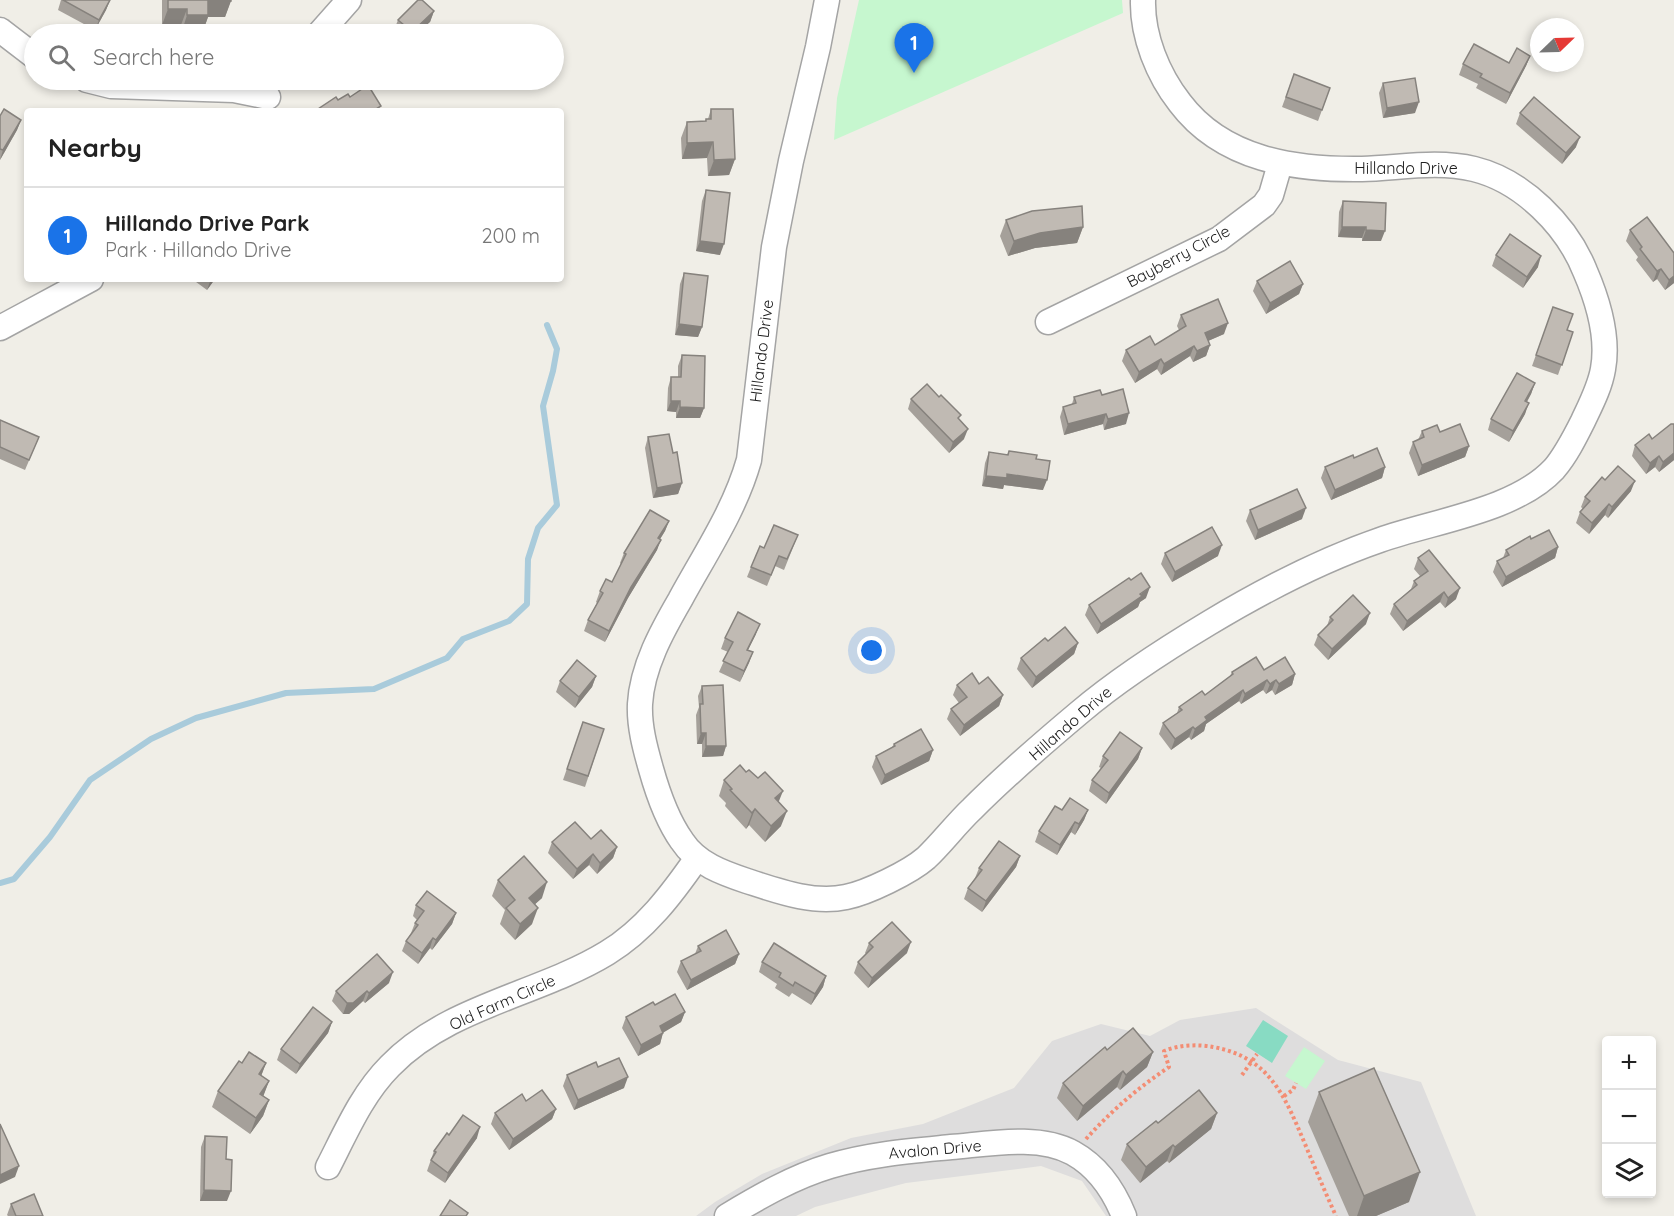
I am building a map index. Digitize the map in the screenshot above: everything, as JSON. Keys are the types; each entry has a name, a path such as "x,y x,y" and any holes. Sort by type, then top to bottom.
{"street":[{"path":"328,24 349,0"},
{"name":"Hillando Drive","path":"827,0 774,247 749,460 732,507 670,617 653,652 643,684 640,704 642,738 659,799 682,841 697,858 731,876 784,893 802,897 833,898 848,897 873,888 922,862 972,808 1080,711 1116,683 1176,643 1259,593 1308,568 1380,540 1497,505 1539,482 1557,466 1576,436 1599,386 1605,353 1602,323 1594,292 1578,254 1559,225 1541,208 1514,188 1469,167 1432,164 1360,169 1280,164 1239,150 1217,139 1188,114 1167,86 1152,51 1143,12 1143,0"},
{"path":"0,30 24,48"},
{"path":"234,90 269,96"},
{"name":"Bayberry Circle","path":"1048,322 1219,239 1264,205 1271,195 1280,164"},
{"path":"0,328 85,282"},
{"name":"Old Farm Circle","path":"328,1167 359,1107 389,1066 424,1038 460,1018 568,973 608,953 636,932 658,911 675,891 697,858"},
{"name":"Avalon Drive","path":"727,1216 760,1196 828,1167 879,1154 1012,1142 1038,1143 1072,1152 1106,1182 1125,1216"}],"path":[{"path":"1079,1142 1086,1139 1150,1079 1169,1067 1164,1051 1202,1045 1239,1054 1252,1061 1276,1084 1284,1096 1336,1216"},
{"path":"1242,1075 1257,1054"},
{"path":"1284,1096 1293,1090 1296,1083"}],"shaded area":[{"path":"1256,1008 1338,1060 1421,1082 1476,1216 1106,1216 1082,1181 1041,1166 906,1183 815,1207 796,1216 696,1216 762,1174 851,1138 923,1124 1014,1088 1052,1041 1101,1024 1150,1036 1180,1020"}],"green space":[{"path":"859,0 1122,0 1123,13 834,140 837,98"},
{"path":"1263,1020 1288,1036 1272,1063 1246,1046"},
{"path":"1304,1047 1325,1061 1306,1089 1285,1076"}],"building":[{"path":"63,0 110,0 99,20"},
{"path":"168,0 231,1 208,1 208,15 187,15 187,9 168,9"},
{"path":"418,0 422,0 434,11 420,24 403,24 398,20"},
{"path":"1474,44 1509,63 1517,48 1530,56 1510,93 1480,77 1482,74 1463,64"},
{"path":"1294,74 1330,88 1322,110 1286,97"},
{"path":"1415,78 1419,102 1387,108 1383,83"},
{"path":"360,90 371,90 381,106 378,108 320,108 336,97 338,100 348,94 350,97"},
{"path":"1534,97 1580,137 1566,153 1520,113"},
{"path":"4,109 21,120 3,150 0,149 0,116"},
{"path":"711,109 733,109 735,159 714,160 713,142 687,143 687,122 711,119"},
{"path":"706,190 730,193 724,244 700,241"},
{"path":"1343,201 1386,203 1385,231 1366,230 1366,227 1342,227"},
{"path":"1082,206 1083,227 1040,233 1014,241 1006,220 1032,211"},
{"path":"1647,217 1674,253 1674,276 1669,280 1661,269 1657,271 1640,249 1642,247 1630,230"},
{"path":"1510,234 1541,256 1527,277 1496,255"},
{"path":"1290,261 1303,284 1270,303 1257,281"},
{"path":"684,273 708,276 702,327 679,324"},
{"path":"1218,299 1228,323 1205,333 1210,345 1197,351 1194,346 1164,364 1161,359 1139,372 1126,350 1150,336 1155,345 1186,326 1181,315"},
{"path":"1553,307 1573,314 1567,330 1573,332 1562,365 1536,355"},
{"path":"682,355 705,356 704,408 680,407 680,401 671,401 671,377 681,377"},
{"path":"1517,373 1535,383 1525,401 1529,403 1513,431 1491,419"},
{"path":"927,384 961,415 958,418 968,429 953,442 911,399"},
{"path":"1123,389 1129,413 1108,419 1106,414 1068,424 1063,407 1076,403 1074,397 1100,390 1102,395"},
{"path":"0,420 39,437 29,460 0,447"},
{"path":"1460,424 1469,446 1422,465 1413,442 1424,437 1422,431 1437,425 1440,432"},
{"path":"1674,424 1674,453 1663,462 1659,456 1650,463 1635,445 1649,434 1652,439"},
{"path":"669,434 673,453 677,452 682,483 657,488 648,437"},
{"path":"1377,448 1385,467 1335,490 1325,467"},
{"path":"1009,451 1037,455 1036,459 1050,461 1047,480 1007,474 1007,478 986,476 989,452 1008,455"},
{"path":"1618,466 1635,481 1612,507 1609,504 1592,523 1580,512 1590,501 1585,497 1602,477 1605,480"},
{"path":"1297,489 1306,508 1258,530 1250,510"},
{"path":"650,510 669,521 658,538 661,540 631,587 609,631 588,620 603,593 600,591 606,579 612,582 626,554 624,553"},
{"path":"774,525 798,535 787,559 779,556 771,575 751,567 760,546 764,548"},
{"path":"1212,527 1222,545 1175,572 1165,553"},
{"path":"1549,530 1558,547 1506,577 1497,561 1509,555 1506,550 1530,536 1531,539"},
{"path":"1429,550 1460,588 1448,598 1444,592 1407,621 1394,604 1417,585 1414,581 1428,571 1418,558"},
{"path":"1141,573 1150,587 1140,594 1142,596 1101,624 1089,605 1129,578 1131,580"},
{"path":"1353,595 1370,613 1332,649 1318,635 1333,620 1330,617"},
{"path":"738,612 760,624 747,650 753,652 744,671 723,661 733,642 725,638"},
{"path":"1065,627 1078,643 1036,677 1021,658 1045,638 1048,641"},
{"path":"1256,657 1264,670 1285,657 1295,674 1279,684 1276,680 1270,684 1267,680 1245,694 1243,690 1205,717 1207,720 1195,729 1193,727 1175,739 1163,723 1182,710 1179,707 1202,691 1205,695 1233,674 1232,672"},
{"path":"577,660 596,676 579,697 560,681"},
{"path":"972,673 979,684 988,677 1003,695 964,725 951,709 967,697 957,685"},
{"path":"723,685 726,746 706,746 706,733 701,733 702,686"},
{"path":"583,722 604,729 588,776 567,769"},
{"path":"921,729 933,750 885,775 876,756"},
{"path":"1120,732 1142,748 1109,793 1092,780 1108,760 1103,756"},
{"path":"740,765 746,772 749,770 758,778 765,772 783,791 775,798 787,811 771,826 755,809 752,813 730,790 732,789 724,780"},
{"path":"1070,798 1088,810 1079,824 1075,822 1060,845 1039,831 1055,806 1062,810"},
{"path":"575,822 591,839 601,830 617,847 600,863 593,854 577,869 552,842"},
{"path":"999,841 1020,856 986,901 968,888 982,870 979,868"},
{"path":"524,856 547,882 529,898 538,908 520,924 506,908 515,900 498,880"},
{"path":"427,891 456,913 436,940 433,938 422,953 406,941 418,925 415,923 424,911 416,905"},
{"path":"892,922 911,942 872,978 858,962 873,947 869,943"},
{"path":"726,930 739,954 691,980 681,961 701,951 698,946"},
{"path":"774,943 826,976 815,994 795,982 793,986 779,977 781,973 762,962"},
{"path":"377,954 393,972 369,993 367,991 353,1003 347,1003 336,991"},
{"path":"675,994 685,1012 660,1026 663,1033 641,1045 626,1017 653,1002 655,1005"},
{"path":"313,1007 332,1022 300,1064 281,1049"},
{"path":"1133,1028 1153,1052 1126,1075 1123,1071 1083,1106 1063,1083 1105,1047 1107,1050"},
{"path":"249,1052 266,1063 259,1074 269,1081 260,1094 269,1100 256,1118 218,1091 239,1061 242,1063"},
{"path":"619,1058 628,1077 578,1100 567,1075 596,1062 598,1067"},
{"path":"1374,1068 1420,1172 1364,1196 1319,1092"},
{"path":"542,1090 556,1109 513,1139 495,1113 522,1094 526,1101"},
{"path":"1199,1090 1217,1113 1146,1167 1127,1144 1156,1121 1158,1123"},
{"path":"463,1115 480,1127 448,1173 431,1160 436,1152 434,1151"},
{"path":"0,1124 19,1166 0,1175"},
{"path":"205,1136 227,1137 226,1159 232,1160 231,1191 204,1190"},
{"path":"34,1194 43,1216 16,1216 11,1204"},
{"path":"450,1200 468,1213 466,1216 440,1216"}],"waterway":[{"path":"0,883 14,879 50,837 90,780 151,739 196,718 286,693 374,689 447,658 463,639 509,621 527,604 528,559 538,528 557,505 543,406 557,349 547,325"}],"place":[{"name":"Hillando Drive Park","path":"914,73"}]}
